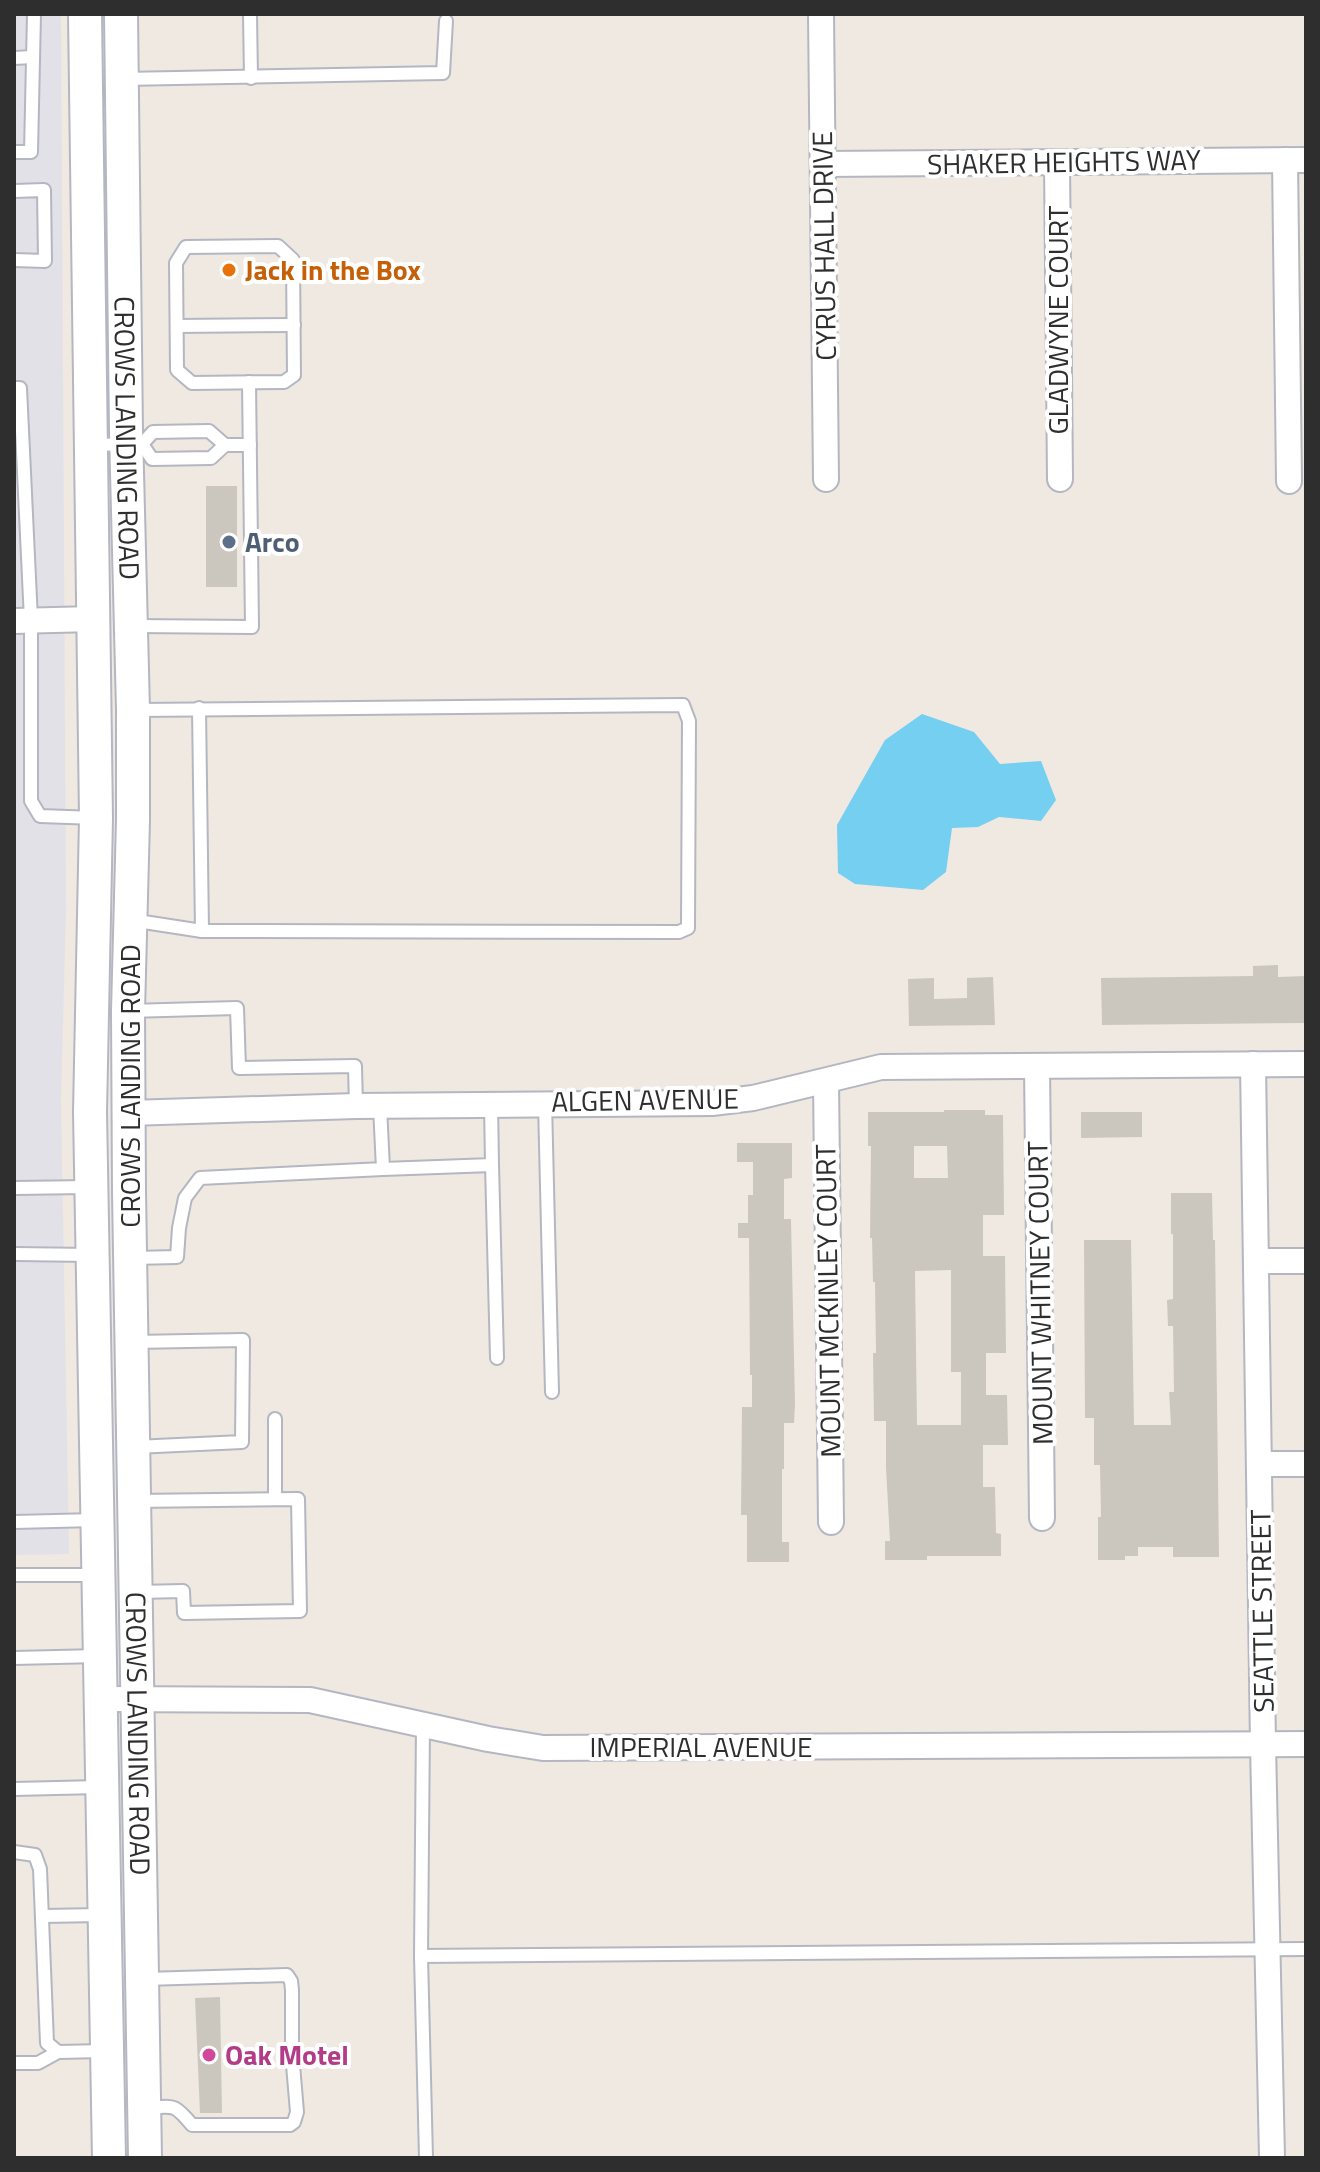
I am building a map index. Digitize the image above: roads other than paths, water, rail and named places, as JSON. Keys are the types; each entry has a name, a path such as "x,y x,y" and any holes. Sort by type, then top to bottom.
{"main road":[{"name":"CROWS LANDING ROAD","path":"85,14 96,818 90,1112 109,2158"},
{"name":"CROWS LANDING ROAD","path":"121,14 134,444 128,1011 131,1387 145,2158"},
{"path":"94,626 109,667 113,694 120,705 133,710"},
{"path":"93,987 104,1004 108,1089 117,1108 129,1113"},
{"path":"92,1187 107,1213 114,1355 131,1387"},
{"path":"103,1786 115,1798 124,1899 141,1943"},
{"path":"107,2051 118,2062 127,2154 130,2158"}],"street":[{"name":"CYRUS HALL DRIVE","path":"821,14 826,479"},
{"name":"SHAKER HEIGHTS WAY","path":"823,164 1295,160"},
{"path":"1289,481 1295,160"},
{"name":"GLADWYNE COURT","path":"1057,162 1060,479"},
{"path":"23,620 94,626"},
{"name":"SEATTLE STREET","path":"1253,1064 1272,2158"},
{"name":"ALGEN AVENUE","path":"129,1113 368,1106 712,1103 753,1098 881,1067 1306,1064"},
{"name":"MOUNT WHITNEY COURT","path":"1037,1067 1042,1518"},
{"name":"MOUNT MCKINLEY COURT","path":"826,1081 831,1522"},
{"path":"1256,1261 1306,1261"},
{"path":"1261,1464 1306,1464"},
{"name":"IMPERIAL AVENUE","path":"101,1699 310,1700 543,1748 1306,1744"}],"lane":[{"path":"14,152 31,152 34,14"},
{"path":"250,14 251,78"},
{"path":"122,79 443,73 446,21"},
{"path":"14,58 33,57"},
{"path":"14,191 44,190 45,261 14,260"},
{"path":"278,246 293,260 294,325 294,375 284,382 192,383 177,370 176,263 186,247 278,246"},
{"path":"177,326 294,325"},
{"path":"131,626 252,627 249,382"},
{"path":"14,388 20,388 23,620 31,801 40,816 96,818"},
{"path":"91,445 134,444 153,432 209,431 225,445 250,445"},
{"path":"134,444 152,459 211,458 225,445"},
{"path":"131,919 202,931 679,932 688,928 689,721 683,705 133,710"},
{"path":"199,708 202,931"},
{"path":"128,1011 237,1008 239,1068 355,1066 383,1169"},
{"path":"545,1103 552,1392"},
{"path":"491,1104 497,1358"},
{"path":"130,1258 177,1257 185,1198 200,1178 492,1165"},
{"path":"14,1188 92,1187"},
{"path":"14,1254 93,1255"},
{"path":"131,1342 243,1340 242,1442 132,1447"},
{"path":"275,1419 275,1499"},
{"path":"133,1501 298,1499 300,1611 184,1613 183,1591 135,1592"},
{"path":"14,1522 98,1520"},
{"path":"14,1575 99,1575"},
{"path":"14,1658 100,1656"},
{"path":"423,1724 421,1956 426,2158"},
{"path":"14,1789 103,1786"},
{"path":"14,1852 35,1855 40,1869 47,2043 58,2052"},
{"path":"42,1916 105,1915"},
{"path":"421,1956 1306,1949"},
{"path":"141,1979 287,1975 291,1981 297,2112 290,2125 192,2125 173,2106 144,2108"},
{"path":"14,2063 38,2063 58,2052 107,2051"}],"water":[{"path":"922,714 974,732 1000,764 1041,761 1056,800 1041,821 999,817 978,827 952,828 946,872 923,890 855,884 838,873 837,825 885,740"}],"place":[{"name":"Jack in the Box","path":"229,270"},
{"name":"Arco","path":"229,542"},
{"name":"Oak Motel","path":"209,2055"}]}
